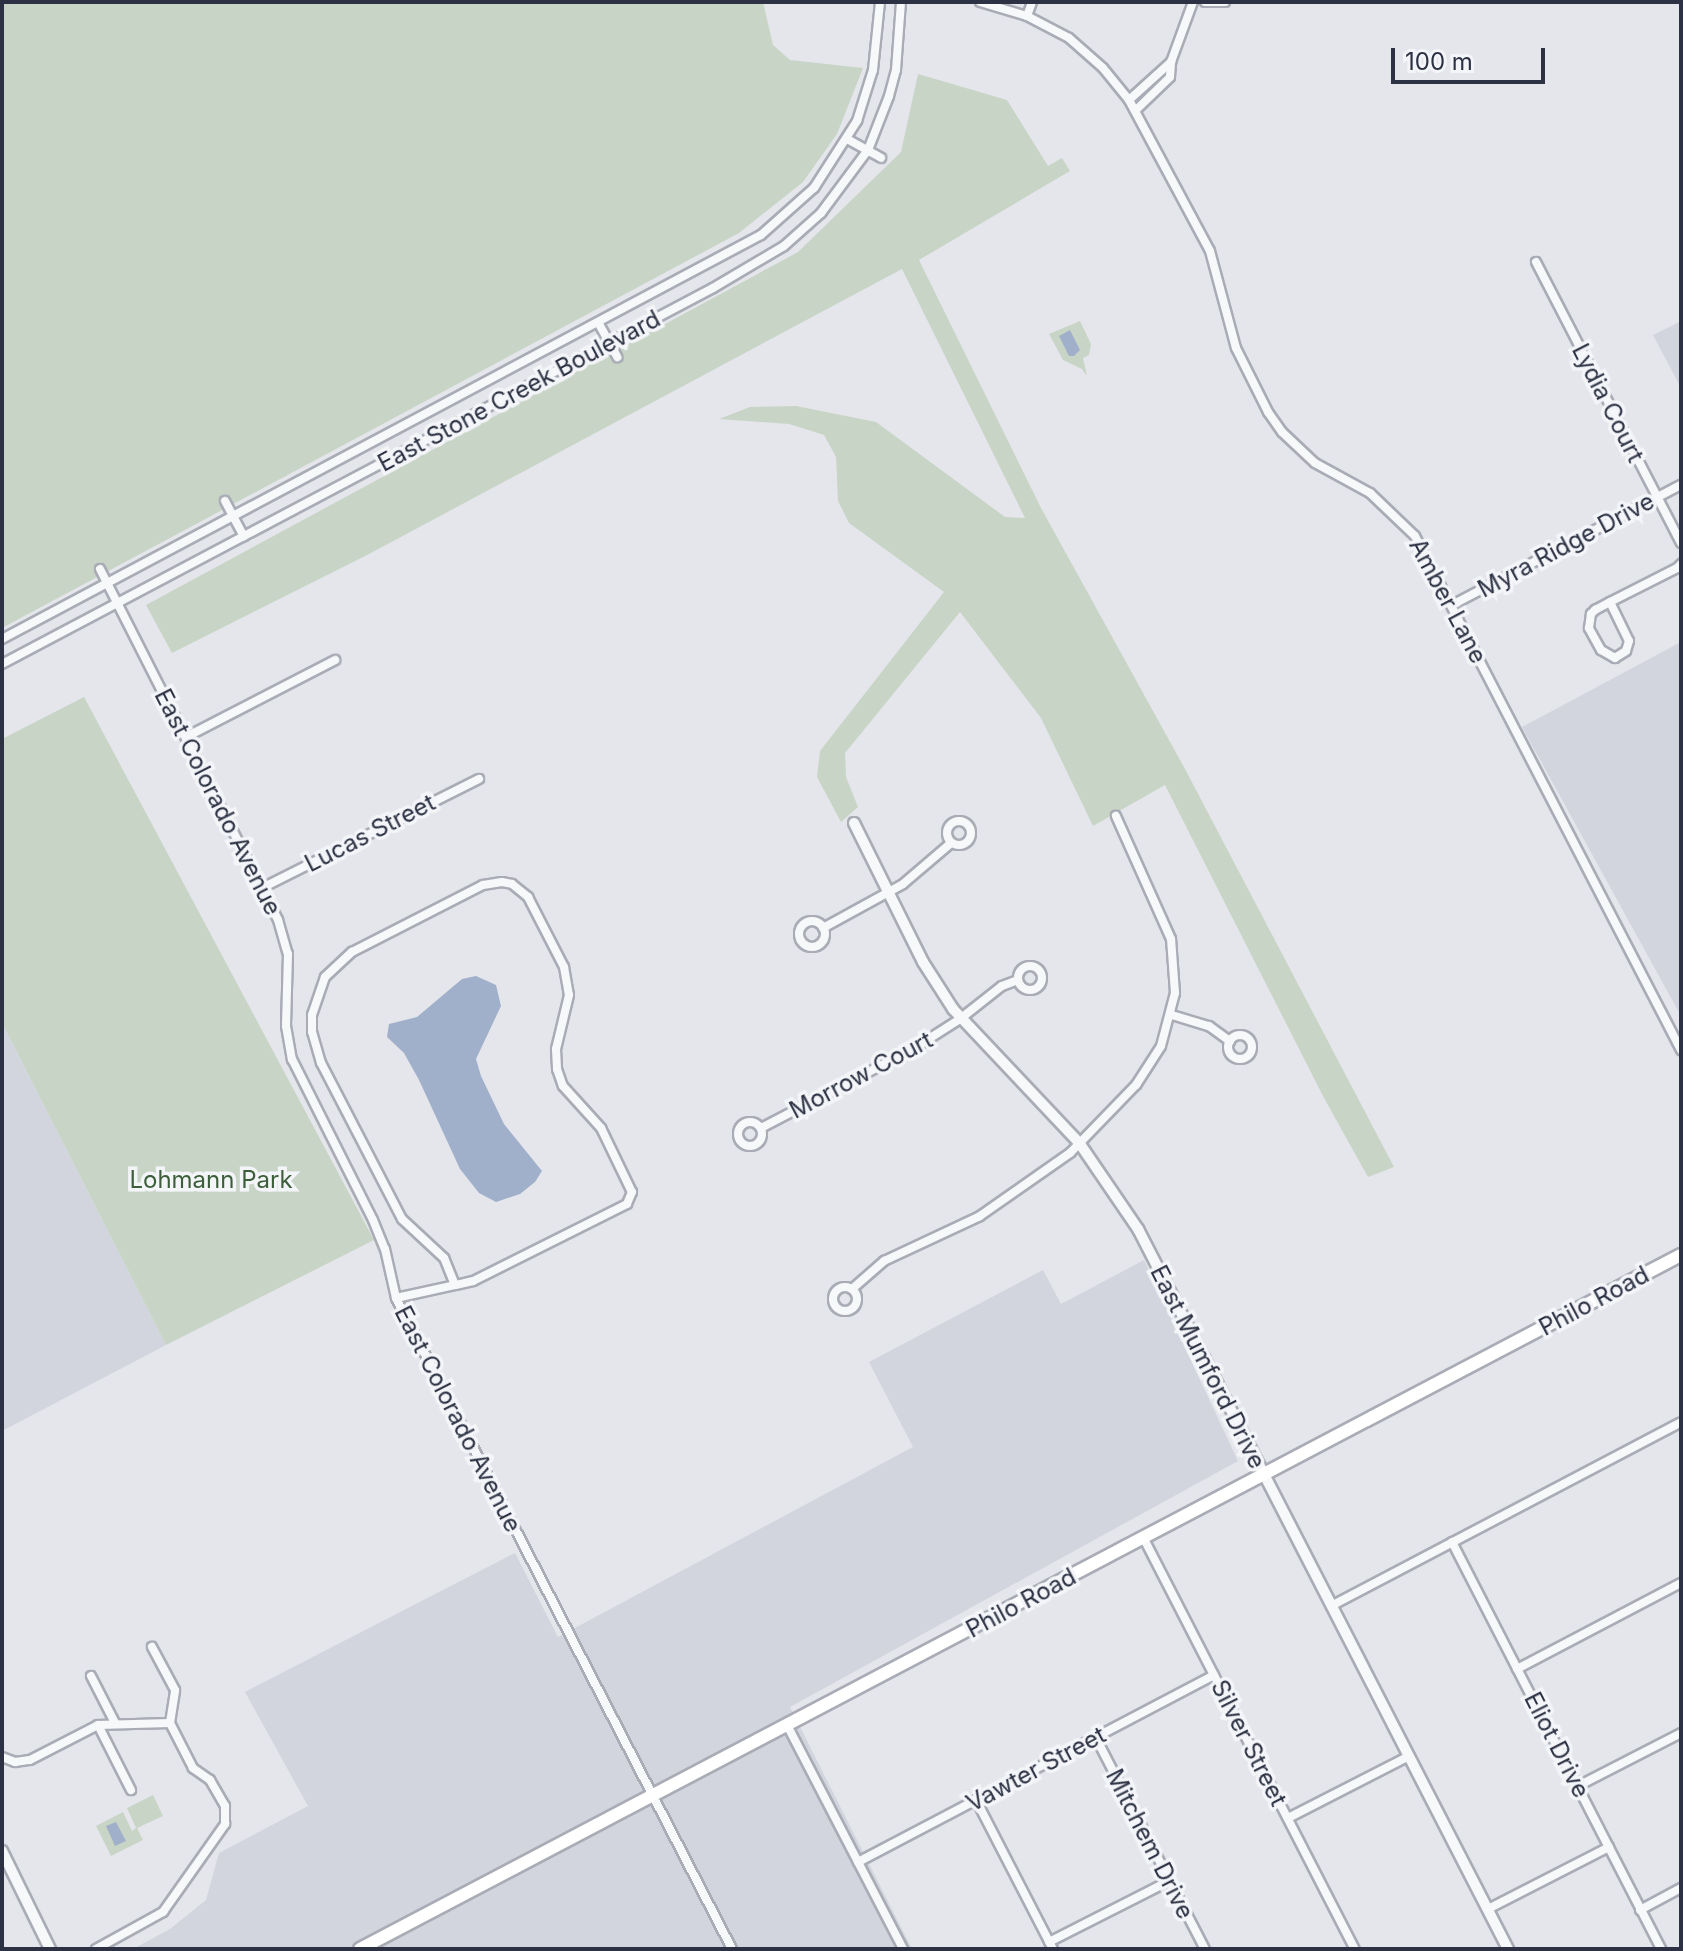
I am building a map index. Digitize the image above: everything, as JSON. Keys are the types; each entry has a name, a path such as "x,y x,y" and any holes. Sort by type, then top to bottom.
{"main road":[{"name":"Philo Road","path":"360,1949 1681,1255"}],"street":[{"name":"East Stone Creek Boulevard","path":"2,639 738,250 777,223 814,188 847,139 873,70 880,2"},
{"name":"East Stone Creek Boulevard","path":"2,664 784,246 821,213 868,150 896,70 901,2"},
{"name":"Amber Lane","path":"980,2 1027,16 1069,38 1085,51 1136,110 1210,251 1236,348 1268,412 1282,432 1315,463 1370,493 1400,519 1423,550 1681,1050"},
{"path":"1027,16 1032,2"},
{"path":"1136,110 1170,77 1171,62 1193,2"},
{"path":"1205,2 1225,2"},
{"path":"1129,100 1171,62"},
{"path":"847,139 881,158"},
{"name":"Lydia Court","path":"1536,262 1681,543"},
{"path":"599,324 617,357"},
{"name":"Myra Ridge Drive","path":"1452,605 1681,485"},
{"path":"225,501 244,536"},
{"path":"1610,602 1629,641 1626,651 1615,658 1601,650 1588,623 1595,610 1681,564"},
{"name":"East Colorado Avenue","path":"100,569 286,939 286,1026 292,1059 373,1220 385,1249 396,1298 732,1949"},
{"path":"186,737 335,660"},
{"name":"Lucas Street","path":"262,888 479,779"},
{"path":"852,1289 884,1261 993,1208 1080,1144 1148,1069 1165,1039 1176,984 1171,939 1116,816"},
{"name":"East Mumford Drive","path":"854,823 931,976 960,1019 1080,1144 1138,1229 1508,1949"},
{"path":"823,928 889,893 923,870 951,843"},
{"path":"396,1298 455,1285 473,1281 627,1204 632,1192 626,1172 601,1128 559,1076 556,1049 569,995 564,967 528,897 507,883 483,885 352,952 325,977 312,1015 312,1032 321,1063 402,1219 444,1258 455,1285"},
{"name":"Morrow Court","path":"761,1128 913,1049 960,1019 1002,986 1018,980"},
{"path":"1172,1015 1209,1026 1230,1041"},
{"path":"1331,1606 1681,1422"},
{"name":"Silver Street","path":"1143,1537 1355,1949"},
{"name":"Eliot Drive","path":"1452,1542 1661,1949"},
{"path":"1517,1669 1681,1583"},
{"path":"96,1949 163,1912 225,1824 225,1806 210,1780 193,1768 170,1723 175,1690 152,1647"},
{"name":"Vawter Street","path":"858,1862 1214,1675"},
{"path":"91,1676 115,1723"},
{"path":"2,1757 15,1762 30,1760 98,1725 170,1723"},
{"path":"98,1725 131,1790"},
{"path":"787,1725 903,1949"},
{"path":"1578,1786 1681,1733"},
{"name":"Mitchem Drive","path":"1096,1738 1205,1949"},
{"path":"1288,1818 1409,1756"},
{"path":"976,1800 1051,1946 1169,1881"},
{"path":"1488,1909 1609,1847"},
{"path":"2,1853 50,1949"},
{"path":"1640,1910 1681,1888"}],"shaded area":[{"path":"1681,321 1681,388 1653,335"},
{"path":"1681,642 1681,1016 1522,727"},
{"path":"2,1023 166,1345 2,1431"},
{"path":"1144,1260 1238,1461 790,1707 912,1949 133,1949 170,1929 206,1900 219,1853 308,1806 245,1692 515,1553 558,1637 913,1447 869,1362 1043,1270 1061,1304"}],"green space":[{"path":"2,2 763,2 773,45 790,60 863,68 837,134 803,182 739,233 2,628"},
{"path":"918,74 1007,100 1048,166 1062,158 1070,171 919,260 1041,508 1185,769 1394,1167 1368,1177 1324,1098 1165,785 1093,826 1041,718 960,612 845,753 846,777 858,807 841,822 817,777 820,751 944,592 849,523 838,501 836,457 824,435 789,424 719,419 750,407 796,406 876,422 1005,517 1025,518 902,269 369,554 172,653 146,605 798,252 901,152"},
{"path":"1080,321 1091,344 1089,355 1083,358 1087,376 1082,369 1063,360 1049,334"},
{"name":"Lohmann Park","path":"84,697 374,1240 166,1345 2,1023 2,739"},
{"path":"153,1795 163,1816 137,1828 143,1840 111,1856 96,1826 123,1812 132,1831 136,1828 127,1808"}],"water":[{"path":"1070,330 1080,350 1074,356 1069,356 1059,336"},
{"path":"476,976 496,985 501,1006 476,1059 481,1076 504,1124 542,1171 535,1182 520,1194 496,1202 479,1193 460,1169 419,1080 404,1053 387,1037 389,1024 417,1017 462,979"},
{"path":"116,1822 126,1841 115,1846 106,1826"}]}
